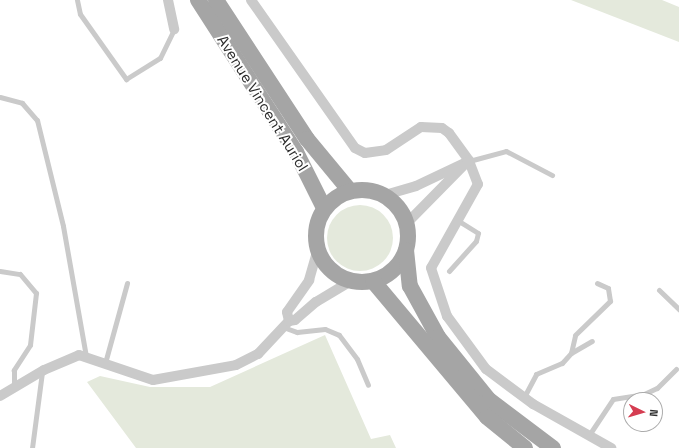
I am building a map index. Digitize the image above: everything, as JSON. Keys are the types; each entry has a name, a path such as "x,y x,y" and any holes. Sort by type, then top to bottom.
{"main road":[{"name":"Avenue Vincent Auriol","path":"198,0 296,152 324,208"},
{"name":"Avenue Vincent Auriol","path":"216,0 307,139 350,190"},
{"path":"406,250 388,274 373,281 351,281 334,273 318,249 316,228 324,208 350,190 368,189 385,195 394,202 407,223 406,250 410,286 438,337 490,400 553,448"},
{"path":"373,281 487,417 525,448"}],"street":[{"path":"168,0 174,29"},
{"path":"251,0 355,148 365,153 386,150 420,127 430,126 449,133 469,161 478,184 459,221 435,257 432,279 456,332 486,369 524,397 611,448"},
{"path":"385,195 416,186 469,161"},
{"path":"407,223 469,161"},
{"path":"286,324 287,312 308,280 318,249"},
{"path":"0,396 42,371 71,357 86,356 153,380 236,366 258,354 286,324 296,320 316,302 351,281"},
{"path":"487,417 514,448"}],"lane":[{"path":"77,0 80,14 126,79 160,58 174,29"},
{"path":"0,97 22,102 37,120 63,226 86,356"},
{"path":"469,161 506,151 552,175"},
{"path":"449,271 476,241 478,233 459,221"},
{"path":"0,271 20,274 36,293 30,345 14,370 14,389"},
{"path":"105,363 127,283"},
{"path":"571,353 575,336 610,301 608,288 597,283"},
{"path":"659,290 679,309"},
{"path":"286,324 297,332 325,329 339,335 357,359 368,385"},
{"path":"524,397 536,374 562,363 571,353 592,341"},
{"path":"589,435 612,399 644,394 657,388 676,369"},
{"path":"32,448 42,371"}],"shaded area":[{"path":"571,0 662,0 679,7 679,42"},
{"path":"353,205 367,205 379,210 388,219 393,231 391,251 384,262 367,271 353,271 341,266 332,257 327,245 327,231 332,219 341,210"},
{"path":"325,335 371,439 390,435 396,448 136,448 87,382 100,376 150,387 210,387"}]}
